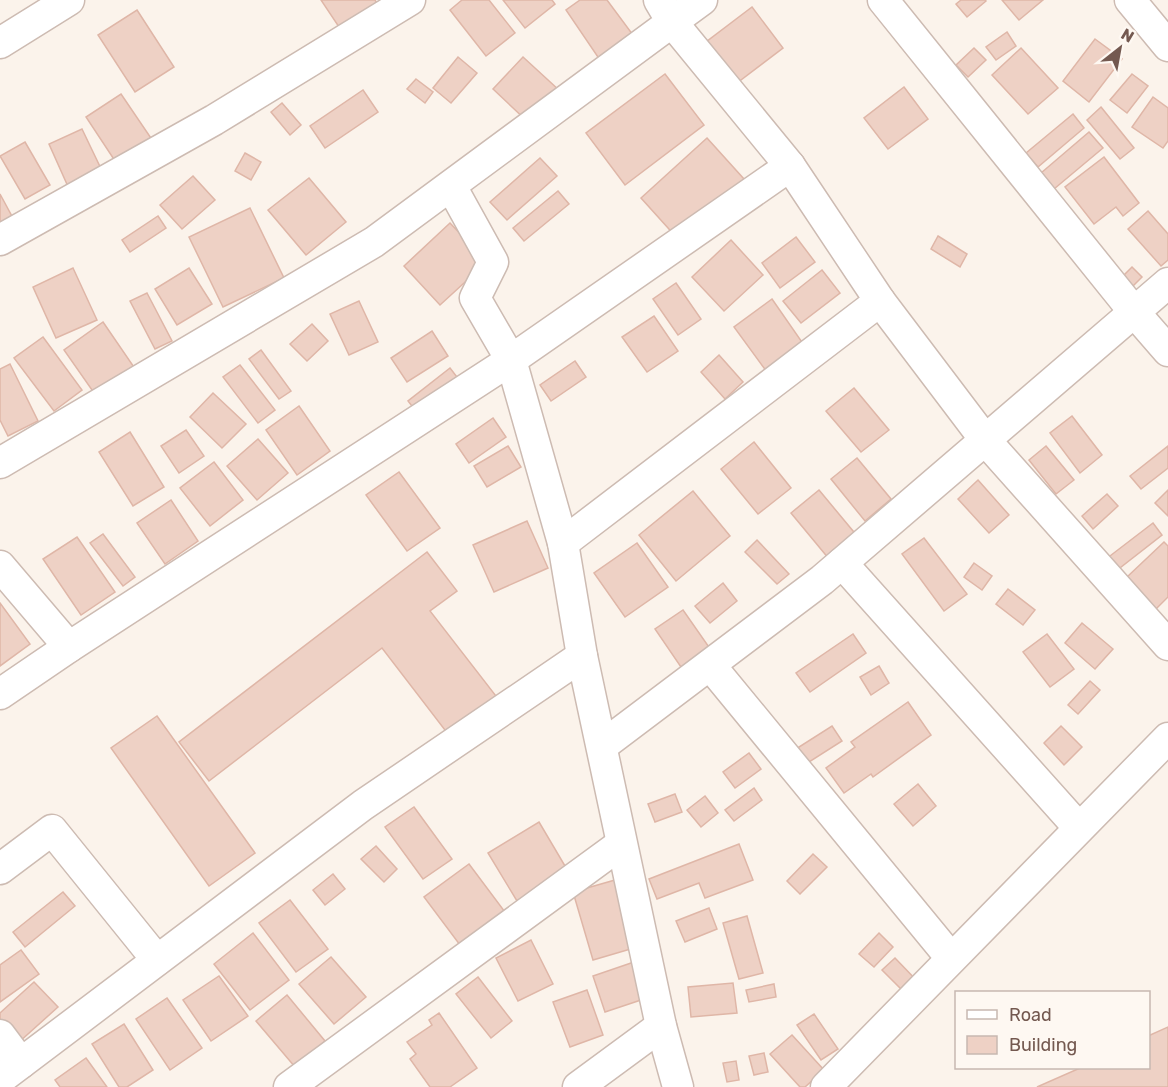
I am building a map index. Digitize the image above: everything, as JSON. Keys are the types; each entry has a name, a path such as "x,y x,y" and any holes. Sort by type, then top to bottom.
{"street":[{"path":"0,43 69,0"},
{"path":"0,240 214,120 410,0"},
{"path":"0,463 374,242 451,186 666,11 702,0"},
{"path":"883,0 1168,351"},
{"path":"1130,0 1168,46"},
{"path":"666,11 790,166 880,301 986,441 1168,645"},
{"path":"0,694 511,360 790,166"},
{"path":"451,186 493,262 475,298 511,360 563,543 582,656 621,844 660,1026 678,1087"},
{"path":"602,746 842,563 1168,283"},
{"path":"563,543 880,301"},
{"path":"842,563 1079,828"},
{"path":"0,566 69,647"},
{"path":"0,1035 11,1071 363,805 582,656"},
{"path":"710,665 951,958"},
{"path":"826,1087 1168,738"},
{"path":"0,869 52,830 157,960"},
{"path":"289,1087 621,844"},
{"path":"578,1087 660,1026"}],"building":[{"path":"321,0 375,0 378,5 341,30"},
{"path":"462,0 489,0 515,33 486,56 450,10"},
{"path":"503,0 552,0 555,4 525,28"},
{"path":"580,0 607,0 636,39 602,63 566,10"},
{"path":"961,0 986,1 967,17 956,4"},
{"path":"1002,0 1043,0 1019,20"},
{"path":"752,7 783,48 737,83 706,42"},
{"path":"137,10 174,67 135,92 98,35"},
{"path":"1007,32 1016,46 996,60 986,47"},
{"path":"1095,39 1122,59 1089,102 1063,81"},
{"path":"974,48 986,60 968,77 956,65"},
{"path":"1021,48 1058,88 1028,114 992,75"},
{"path":"458,57 477,73 451,103 433,88"},
{"path":"523,57 560,91 529,123 493,89"},
{"path":"665,74 704,125 625,185 586,133"},
{"path":"1132,74 1148,86 1127,113 1110,100"},
{"path":"416,79 433,92 425,103 407,89"},
{"path":"904,87 928,119 888,149 864,118"},
{"path":"363,90 378,112 325,148 310,126"},
{"path":"121,94 155,144 119,167 86,117"},
{"path":"1153,97 1168,108 1168,141 1163,148 1132,127"},
{"path":"282,103 301,125 290,135 271,112"},
{"path":"1101,107 1134,148 1120,159 1087,120"},
{"path":"1073,114 1084,128 1038,167 1026,153"},
{"path":"82,129 104,175 70,191 49,144"},
{"path":"1089,132 1103,148 1054,189 1041,173"},
{"path":"707,138 744,179 677,238 641,198"},
{"path":"25,142 50,185 25,199 0,156"},
{"path":"245,153 261,162 251,180 235,171"},
{"path":"1104,157 1139,203 1123,216 1116,207 1094,224 1065,187"},
{"path":"540,158 557,176 507,220 490,202"},
{"path":"193,176 215,200 182,229 160,205"},
{"path":"309,178 346,222 306,255 268,210"},
{"path":"558,191 569,204 524,241 513,228"},
{"path":"0,194 14,220 0,228"},
{"path":"250,208 284,278 223,307 189,237"},
{"path":"1148,211 1168,234 1168,260 1161,266 1128,229"},
{"path":"158,216 166,228 130,252 122,240"},
{"path":"450,223 487,262 440,305 404,266"},
{"path":"938,236 967,254 960,267 931,249"},
{"path":"796,237 815,262 780,288 762,263"},
{"path":"731,240 763,275 724,311 692,277"},
{"path":"1132,267 1142,277 1130,289 1120,279"},
{"path":"73,268 97,320 56,338 33,287"},
{"path":"189,268 212,304 177,325 155,289"},
{"path":"822,270 840,293 801,323 783,301"},
{"path":"676,283 701,319 678,335 653,299"},
{"path":"147,293 172,341 155,349 130,301"},
{"path":"772,299 804,345 767,372 734,327"},
{"path":"359,301 378,342 349,355 330,314"},
{"path":"654,316 678,351 647,372 622,337"},
{"path":"103,322 138,373 99,400 64,350"},
{"path":"312,324 328,341 307,361 290,344"},
{"path":"432,331 448,356 407,382 391,358"},
{"path":"43,337 82,390 54,411 14,358"},
{"path":"261,350 291,391 279,399 249,359"},
{"path":"719,355 743,382 725,399 701,372"},
{"path":"575,361 586,377 551,401 540,385"},
{"path":"10,364 38,421 8,436 0,420 0,369"},
{"path":"240,365 275,410 258,423 223,377"},
{"path":"450,368 457,377 415,410 408,401"},
{"path":"854,388 889,430 861,452 826,411"},
{"path":"213,393 246,424 222,448 190,417"},
{"path":"299,406 330,451 297,475 266,430"},
{"path":"1072,416 1102,455 1080,473 1050,433"},
{"path":"493,418 506,437 469,463 456,444"},
{"path":"186,430 204,456 179,473 161,446"},
{"path":"130,432 164,487 133,506 99,452"},
{"path":"258,439 288,473 257,500 227,466"},
{"path":"754,442 791,488 758,514 721,469"},
{"path":"508,446 521,467 487,487 474,466"},
{"path":"1046,446 1074,480 1056,494 1029,460"},
{"path":"1168,446 1168,468 1141,489 1130,476"},
{"path":"857,458 891,499 865,521 831,479"},
{"path":"214,462 243,500 210,526 180,488"},
{"path":"399,472 440,528 407,551 366,495"},
{"path":"978,480 1009,515 989,533 958,499"},
{"path":"819,490 863,543 834,565 791,513"},
{"path":"1168,490 1168,516 1155,503"},
{"path":"693,491 730,536 676,581 639,535"},
{"path":"1107,494 1118,506 1093,529 1082,516"},
{"path":"171,500 198,541 165,564 137,523"},
{"path":"527,521 548,568 494,592 473,545"},
{"path":"1153,523 1162,535 1116,571 1106,559"},
{"path":"103,534 135,577 123,586 90,543"},
{"path":"77,537 115,592 81,615 43,559"},
{"path":"924,538 967,594 944,611 902,554"},
{"path":"757,540 789,574 777,584 745,552"},
{"path":"1164,542 1168,546 1168,597 1156,609 1127,577"},
{"path":"637,543 668,587 625,617 594,573"},
{"path":"427,552 457,591 430,611 496,696 448,734 382,648 209,781 179,742"},
{"path":"974,563 992,576 982,590 964,577"},
{"path":"723,583 737,601 710,623 695,606"},
{"path":"1008,589 1035,610 1023,625 996,604"},
{"path":"0,603 30,644 0,666"},
{"path":"683,610 711,650 683,670 655,629"},
{"path":"1082,623 1113,649 1095,669 1065,643"},
{"path":"853,634 866,653 810,692 796,673"},
{"path":"1047,634 1074,669 1050,687 1023,652"},
{"path":"879,666 889,683 871,695 860,677"},
{"path":"1090,681 1100,690 1078,714 1068,705"},
{"path":"908,702 931,735 873,777 871,774 844,793 826,768 855,747 851,742"},
{"path":"157,716 255,853 209,886 111,748"},
{"path":"832,726 842,741 798,769 788,754"},
{"path":"1061,726 1082,747 1064,765 1044,743"},
{"path":"749,753 761,769 735,788 723,772"},
{"path":"918,784 936,806 913,826 894,804"},
{"path":"754,788 762,800 734,821 725,810"},
{"path":"675,794 682,812 655,822 648,804"},
{"path":"705,796 718,813 701,827 687,810"},
{"path":"414,807 452,859 423,879 385,827"},
{"path":"539,822 568,871 517,901 488,853"},
{"path":"739,844 753,880 705,898 699,883 657,899 649,879"},
{"path":"376,846 397,869 384,882 361,859"},
{"path":"813,854 827,867 800,894 787,881"},
{"path":"469,864 505,912 460,945 424,897"},
{"path":"333,874 345,889 325,905 313,890"},
{"path":"615,880 634,948 593,960 573,892"},
{"path":"63,892 75,906 25,947 13,932"},
{"path":"290,900 328,949 296,972 259,923"},
{"path":"709,908 717,929 685,942 676,921"},
{"path":"747,916 763,973 739,979 723,923"},
{"path":"253,933 289,980 250,1010 214,964"},
{"path":"879,933 893,947 874,967 859,954"},
{"path":"531,940 553,984 518,1001 496,958"},
{"path":"21,950 39,974 0,1002 0,965"},
{"path":"331,957 366,997 334,1024 299,984"},
{"path":"895,958 919,983 906,994 882,970"},
{"path":"634,962 647,998 605,1012 593,976"},
{"path":"219,976 248,1016 211,1041 183,1000"},
{"path":"478,977 512,1021 491,1038 456,994"},
{"path":"34,982 58,1007 18,1043 0,1024 0,1013"},
{"path":"733,983 737,1013 691,1017 688,987"},
{"path":"774,984 776,997 749,1002 746,990"},
{"path":"587,990 603,1035 570,1047 553,1002"},
{"path":"287,995 325,1041 295,1067 256,1021"},
{"path":"167,998 202,1048 170,1070 136,1019"},
{"path":"439,1013 477,1068 450,1087 430,1087 410,1059 416,1054 407,1042 432,1025 429,1020"},
{"path":"814,1014 838,1049 821,1060 797,1025"},
{"path":"124,1024 153,1070 127,1087 119,1087 92,1044"},
{"path":"1168,1027 1168,1087 1037,1087 1078,1069 1150,1069 1150,1035"},
{"path":"792,1035 824,1070 805,1087 800,1087 770,1054"},
{"path":"764,1053 768,1072 754,1075 749,1056"},
{"path":"86,1058 107,1087 60,1087 55,1080"},
{"path":"736,1061 739,1080 727,1082 723,1063"}]}
